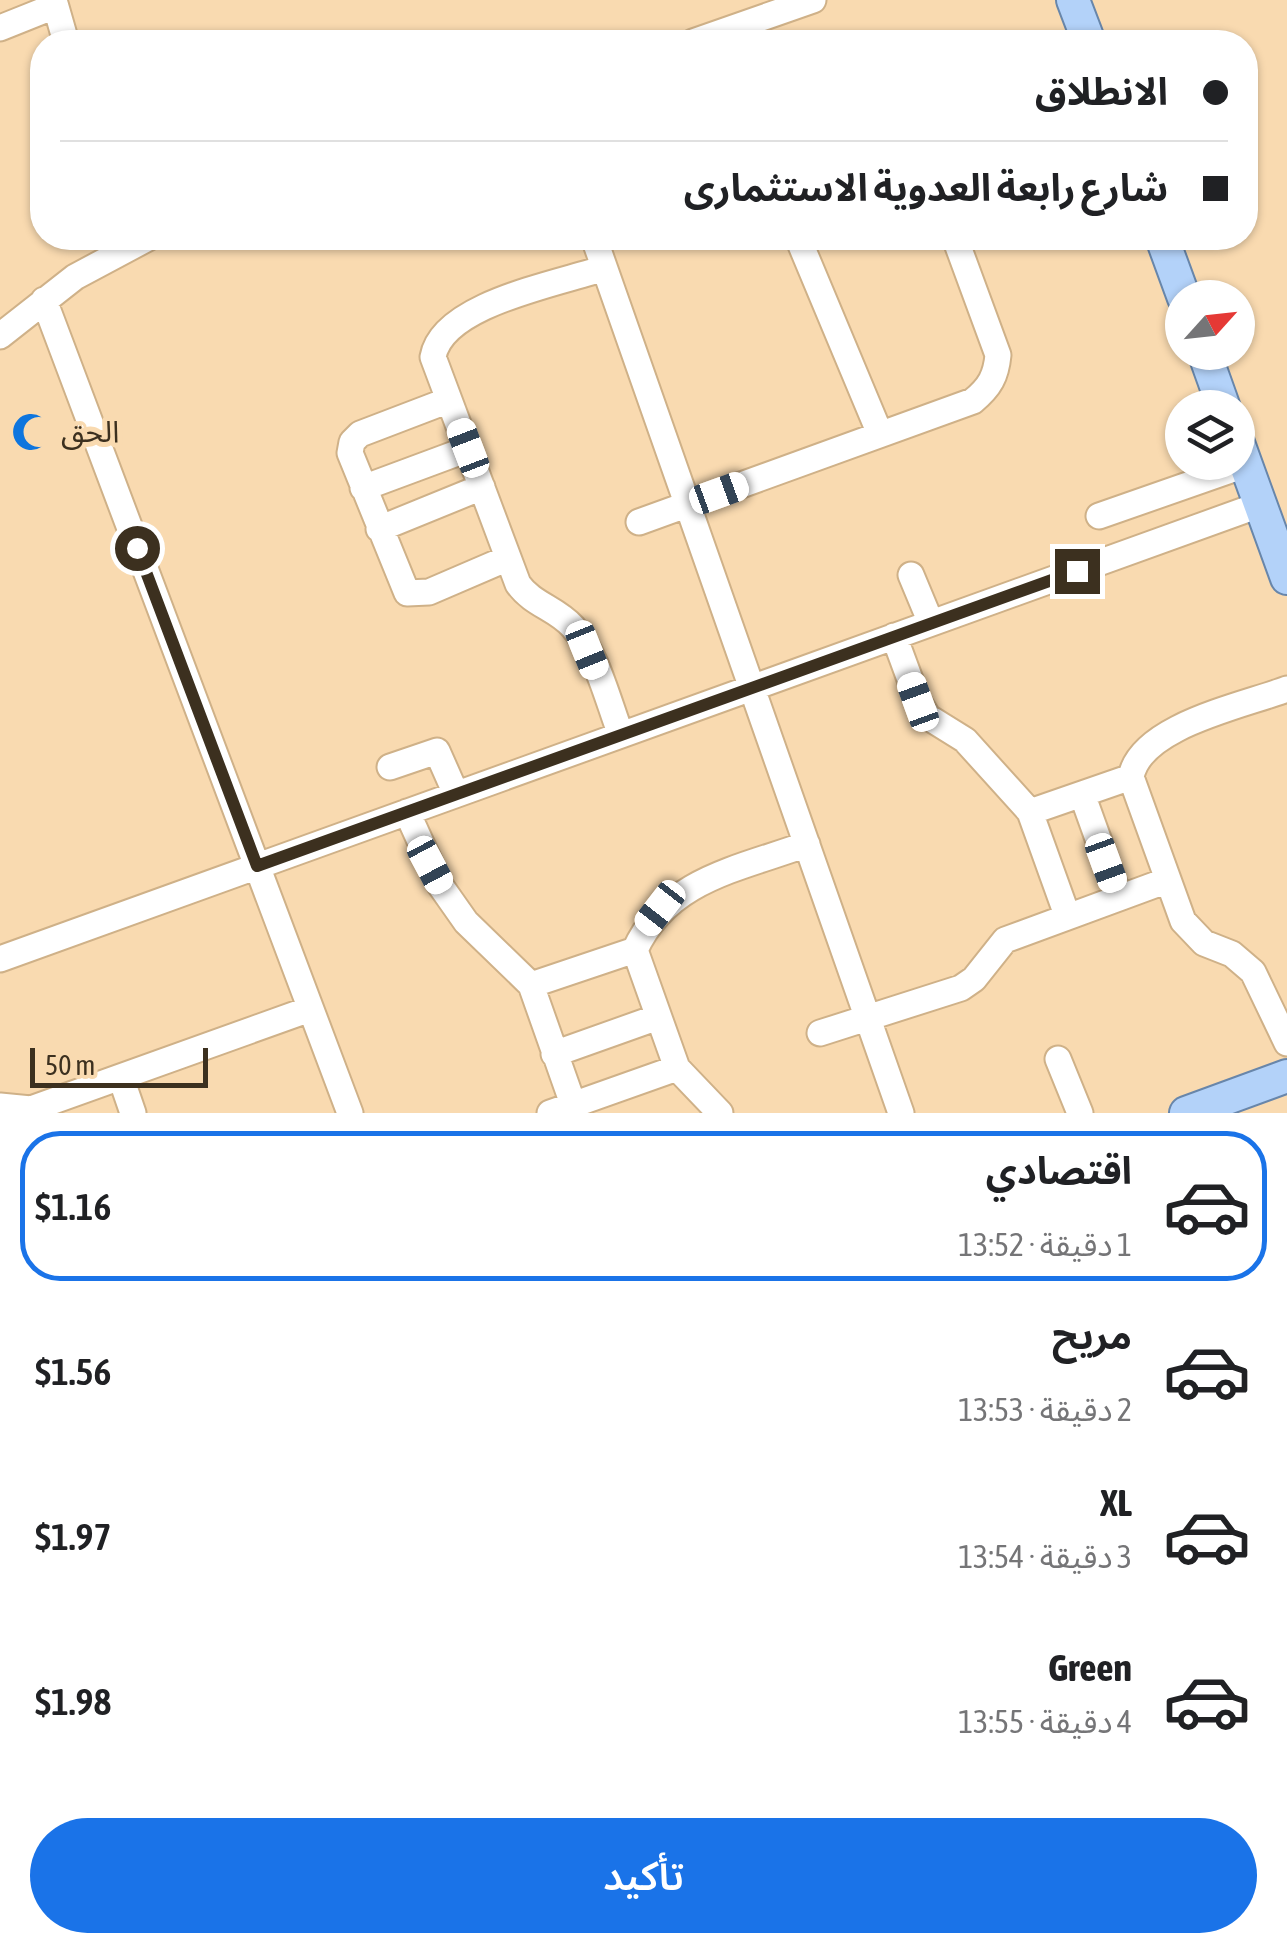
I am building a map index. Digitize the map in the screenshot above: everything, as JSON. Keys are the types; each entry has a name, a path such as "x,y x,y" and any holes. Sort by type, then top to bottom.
{"main road":[{"path":"1073,0 1084,30"},
{"path":"1166,250 1177,280"},
{"path":"1250,480 1287,578"},
{"path":"1186,1113 1287,1076"}],"street":[{"path":"733,30 813,0"},
{"path":"0,28 54,3 62,30"},
{"path":"0,336 44,300 121,250"},
{"path":"598,250 900,1113"},
{"path":"807,250 880,434"},
{"path":"639,522 973,401 996,373 994,337 960,250"},
{"path":"604,268 456,320 436,343 433,357 508,558 527,597 563,618 581,638 622,735"},
{"path":"44,300 350,1113"},
{"path":"449,400 355,437 350,454 403,589 412,595 508,558"},
{"path":"364,488 468,448"},
{"path":"1098,516 1181,480"},
{"path":"379,529 482,488"},
{"path":"0,959 1259,505"},
{"path":"912,574 931,623"},
{"path":"894,636 918,702 928,717 965,740 1030,812 1067,915"},
{"path":"1287,689 1153,740 1134,762 1131,776 1168,880 1192,933 1232,954 1252,972 1287,1043"},
{"path":"390,768 438,752 456,794"},
{"path":"1030,812 1131,776"},
{"path":"1082,794 1119,897"},
{"path":"407,812 440,885 466,922 531,985 554,1054 561,1108 677,1068"},
{"path":"531,985 634,950 652,917 680,892 806,844"},
{"path":"820,1034 961,988 974,979 1005,940 1168,880"},
{"path":"634,950 677,1068 720,1113"},
{"path":"0,1106 32,1111 310,1010"},
{"path":"554,1054 658,1017"},
{"path":"1058,1059 1080,1113"},
{"path":"121,1078 133,1113"}],"place":[{"name":"الحق","path":"31,432"}],"route":[{"path":"137,548 257,866 1077,571"}]}
